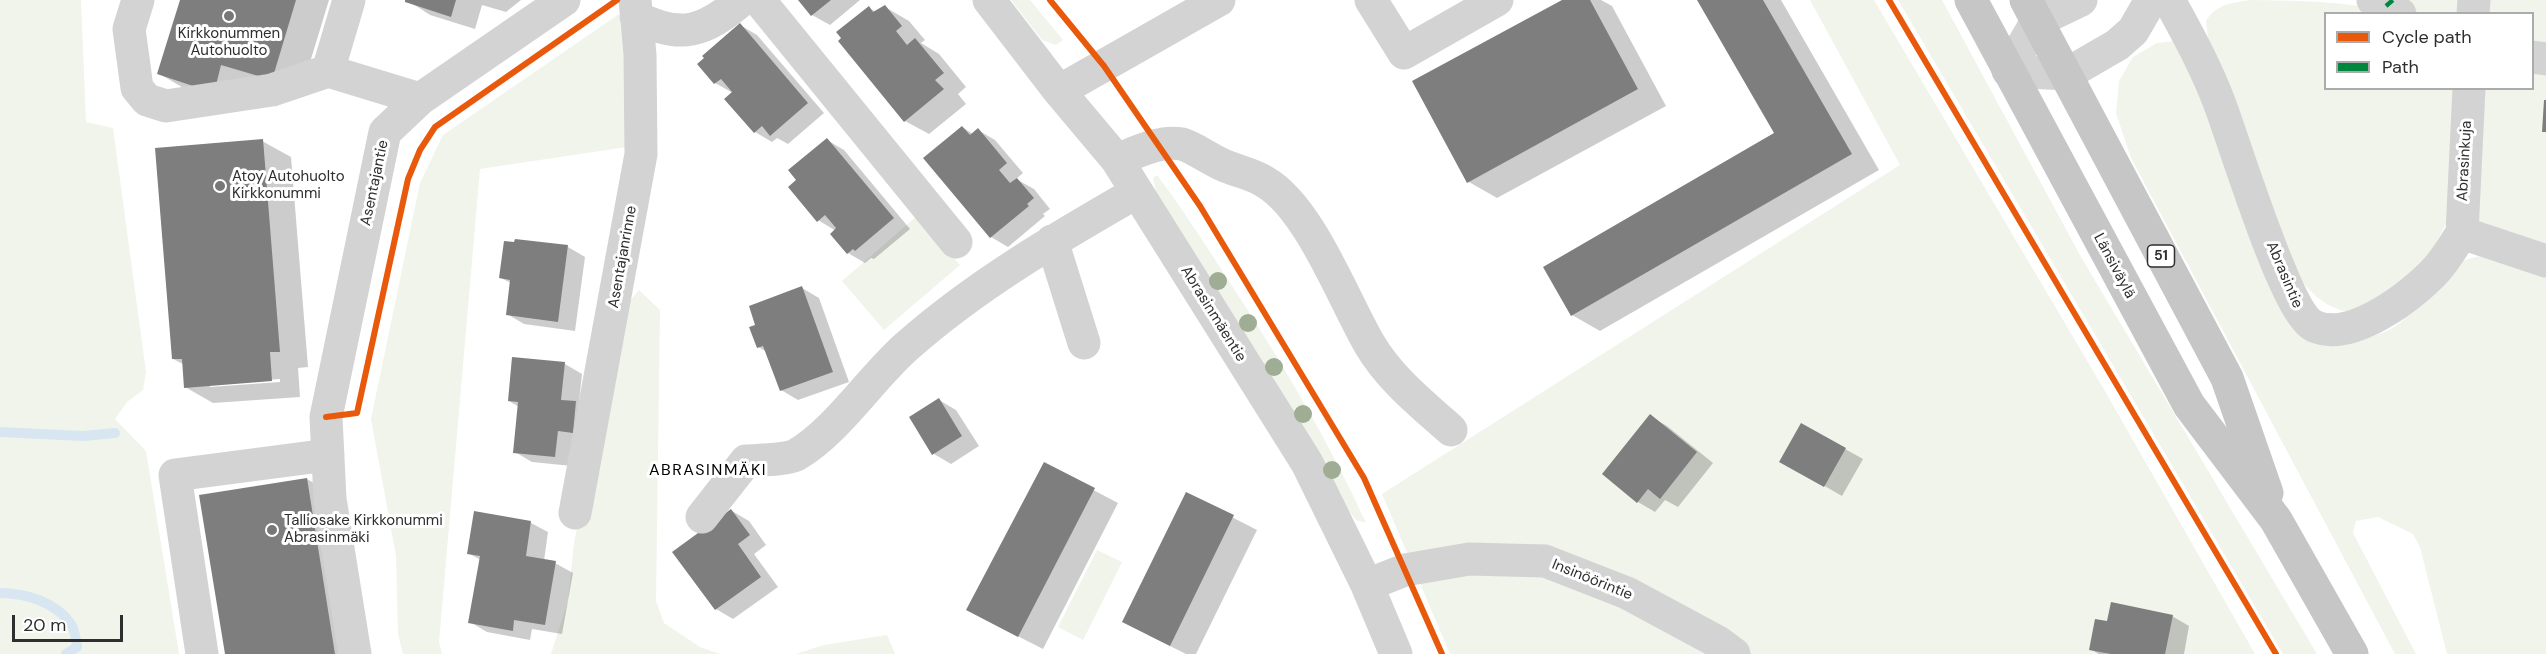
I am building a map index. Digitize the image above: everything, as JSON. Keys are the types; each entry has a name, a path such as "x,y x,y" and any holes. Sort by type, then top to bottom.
{"main road":[{"name":"Länsiväylä","path":"1971,0 2189,405 2276,520 2352,654"},
{"name":"Länsiväylä","path":"2032,11 2227,378 2276,520"}],"street":[{"path":"138,0 129,30 137,88 147,100 166,106 272,90 328,71 420,99"},
{"path":"328,71 350,0"},
{"name":"Asentajantie","path":"355,654 330,499 326,417 385,132 420,99 564,0"},
{"path":"636,9 659,29 678,32 693,30 727,12 741,0"},
{"path":"759,0 956,242"},
{"name":"Abrasinmäentie","path":"989,0 1116,160 1307,464 1367,585 1396,654"},
{"path":"1059,91 1219,0"},
{"path":"1371,0 1404,53 1497,0"},
{"path":"2081,0 2032,11 2008,71 2067,74 2117,45 2133,31 2151,0"},
{"name":"Abrasintie","path":"2169,0 2219,100 2283,280 2301,314 2313,325 2334,330 2355,326 2379,314 2408,295 2435,270 2462,233"},
{"path":"2373,0 2396,12"},
{"name":"Asentajanrinne","path":"575,513 641,154 640,55 636,9"},
{"name":"Abrasinkuja","path":"2462,233 2469,90"},
{"path":"1116,160 1158,145 1183,144 1205,157 1264,181 1279,192 1302,220 1340,283 1370,346 1405,389 1451,430"},
{"path":"702,517 746,461 794,456 832,426 906,347 985,285 1052,241 1137,192"},
{"path":"2462,233 2546,261"},
{"path":"1052,241 1084,343"},
{"path":"202,654 175,475 328,455"},
{"name":"Insinöörintie","path":"1367,585 1405,570 1469,559 1545,561 1627,593 1718,642 1734,654"}],"shaded area":[{"path":"0,0 81,0 86,122 113,128 146,372 143,390 127,402 115,419 146,451 179,654 0,654"},
{"path":"1011,0 1030,0 1063,40 1056,45 1042,40"},
{"path":"1810,0 1874,0 2102,386 2255,654 1450,654 1382,494 1900,165"},
{"path":"1898,0 1942,0 2081,257 2317,654 2283,654"},
{"path":"2251,0 2339,3 2382,12 2324,12 2324,90 2464,90 2449,218 2427,260 2360,314 2323,302 2295,274 2208,38 2206,21 2210,15 2225,5"},
{"path":"2390,0 2468,0 2467,12 2413,12"},
{"path":"2485,0 2546,0 2546,53 2534,51 2534,12 2485,12"},
{"path":"619,14 633,146 480,169 439,642 442,654 403,654 398,634 396,556 371,419 420,183 443,135"},
{"path":"2176,41 2185,53 2265,272 2285,317 2304,339 2355,340 2391,329 2413,311 2450,269 2476,257 2506,256 2546,271 2546,654 2447,654 2420,547 2413,534 2378,517 2356,521 2353,533 2416,654 2395,654 2131,158 2116,113 2119,81 2133,57 2157,43"},
{"path":"2534,68 2546,70 2546,250 2487,237 2470,208 2482,90 2534,90"},
{"path":"1157,175 1207,247 1288,376 1337,463 1366,523 1356,520 1343,504 1259,355 1157,196 1153,178"},
{"path":"917,216 960,265 884,330 842,281"},
{"path":"639,290 660,310 656,601 664,623 700,647 720,654 551,654 568,601 574,543 623,309"},
{"path":"1097,550 1122,562 1083,640 1058,627"},
{"path":"887,635 895,654 796,654 824,645"}],"building":[{"path":"180,0 296,0 272,80 221,65 214,93 157,74"},
{"path":"405,0 456,0 451,17 405,2"},
{"path":"798,0 831,0 811,16"},
{"path":"1562,0 1590,0 1638,89 1467,183 1412,81"},
{"path":"1697,0 1763,0 1852,154 1571,316 1543,267 1774,133"},
{"path":"885,5 902,26 896,31 907,45 915,38 944,73 935,80 944,89 904,122 838,41 841,38 836,32 869,6 873,12"},
{"path":"740,23 808,103 770,136 762,126 754,133 724,99 732,92 721,79 714,84 697,64 704,58 702,56"},
{"path":"2544,100 2546,100 2546,132 2542,132"},
{"path":"962,126 970,135 978,128 1007,163 999,170 1010,183 1017,178 1034,198 1027,204 1029,206 990,238 923,158"},
{"path":"827,138 894,218 855,251 853,249 847,254 830,234 836,228 825,215 817,222 788,187 796,180 788,170"},
{"path":"263,139 280,352 270,352 272,381 184,388 182,359 172,359 155,148"},
{"path":"515,239 568,245 558,322 506,315 510,280 499,278 504,241 514,242"},
{"path":"802,286 833,372 780,391 763,346 757,348 749,327 755,325 749,306"},
{"path":"512,357 565,362 561,400 576,401 573,433 558,431 555,457 513,453 518,402 508,401"},
{"path":"939,398 962,436 932,455 909,417"},
{"path":"1650,414 1697,452 1660,499 1648,489 1637,503 1602,474"},
{"path":"1801,423 1846,448 1824,487 1779,462"},
{"path":"1044,462 1095,488 1018,637 966,610"},
{"path":"307,478 335,654 225,654 199,495"},
{"path":"1186,492 1234,515 1170,646 1122,622"},
{"path":"731,509 750,535 738,544 761,577 715,610 672,552"},
{"path":"474,511 531,521 526,556 556,561 545,625 514,620 513,631 468,623 480,556 467,554"},
{"path":"2111,602 2173,615 2165,654 2111,654 2089,650 2095,619 2107,621"}],"waterway":[{"path":"0,432 83,436 115,433"},
{"path":"0,593 39,600 65,616 73,629 77,647 66,654"}],"marked path":[{"path":"2386,6 2393,0"}],"cycle path":[{"path":"326,417 357,413 408,179 420,150 435,127 617,0"},
{"path":"1050,0 1104,66 1200,206 1364,478 1442,654"},
{"path":"1889,0 2276,654"}],"place":[{"name":"Kirkkonummen Autohuolto","path":"229,16"},
{"name":"Atoy Autohuolto Kirkkonummi","path":"220,186"},
{"name":"Talliosake Kirkkonummi Abrasinmäki","path":"272,530"}],"district":[{"name":"ABRASINMÄKI","path":"708,471"}]}
